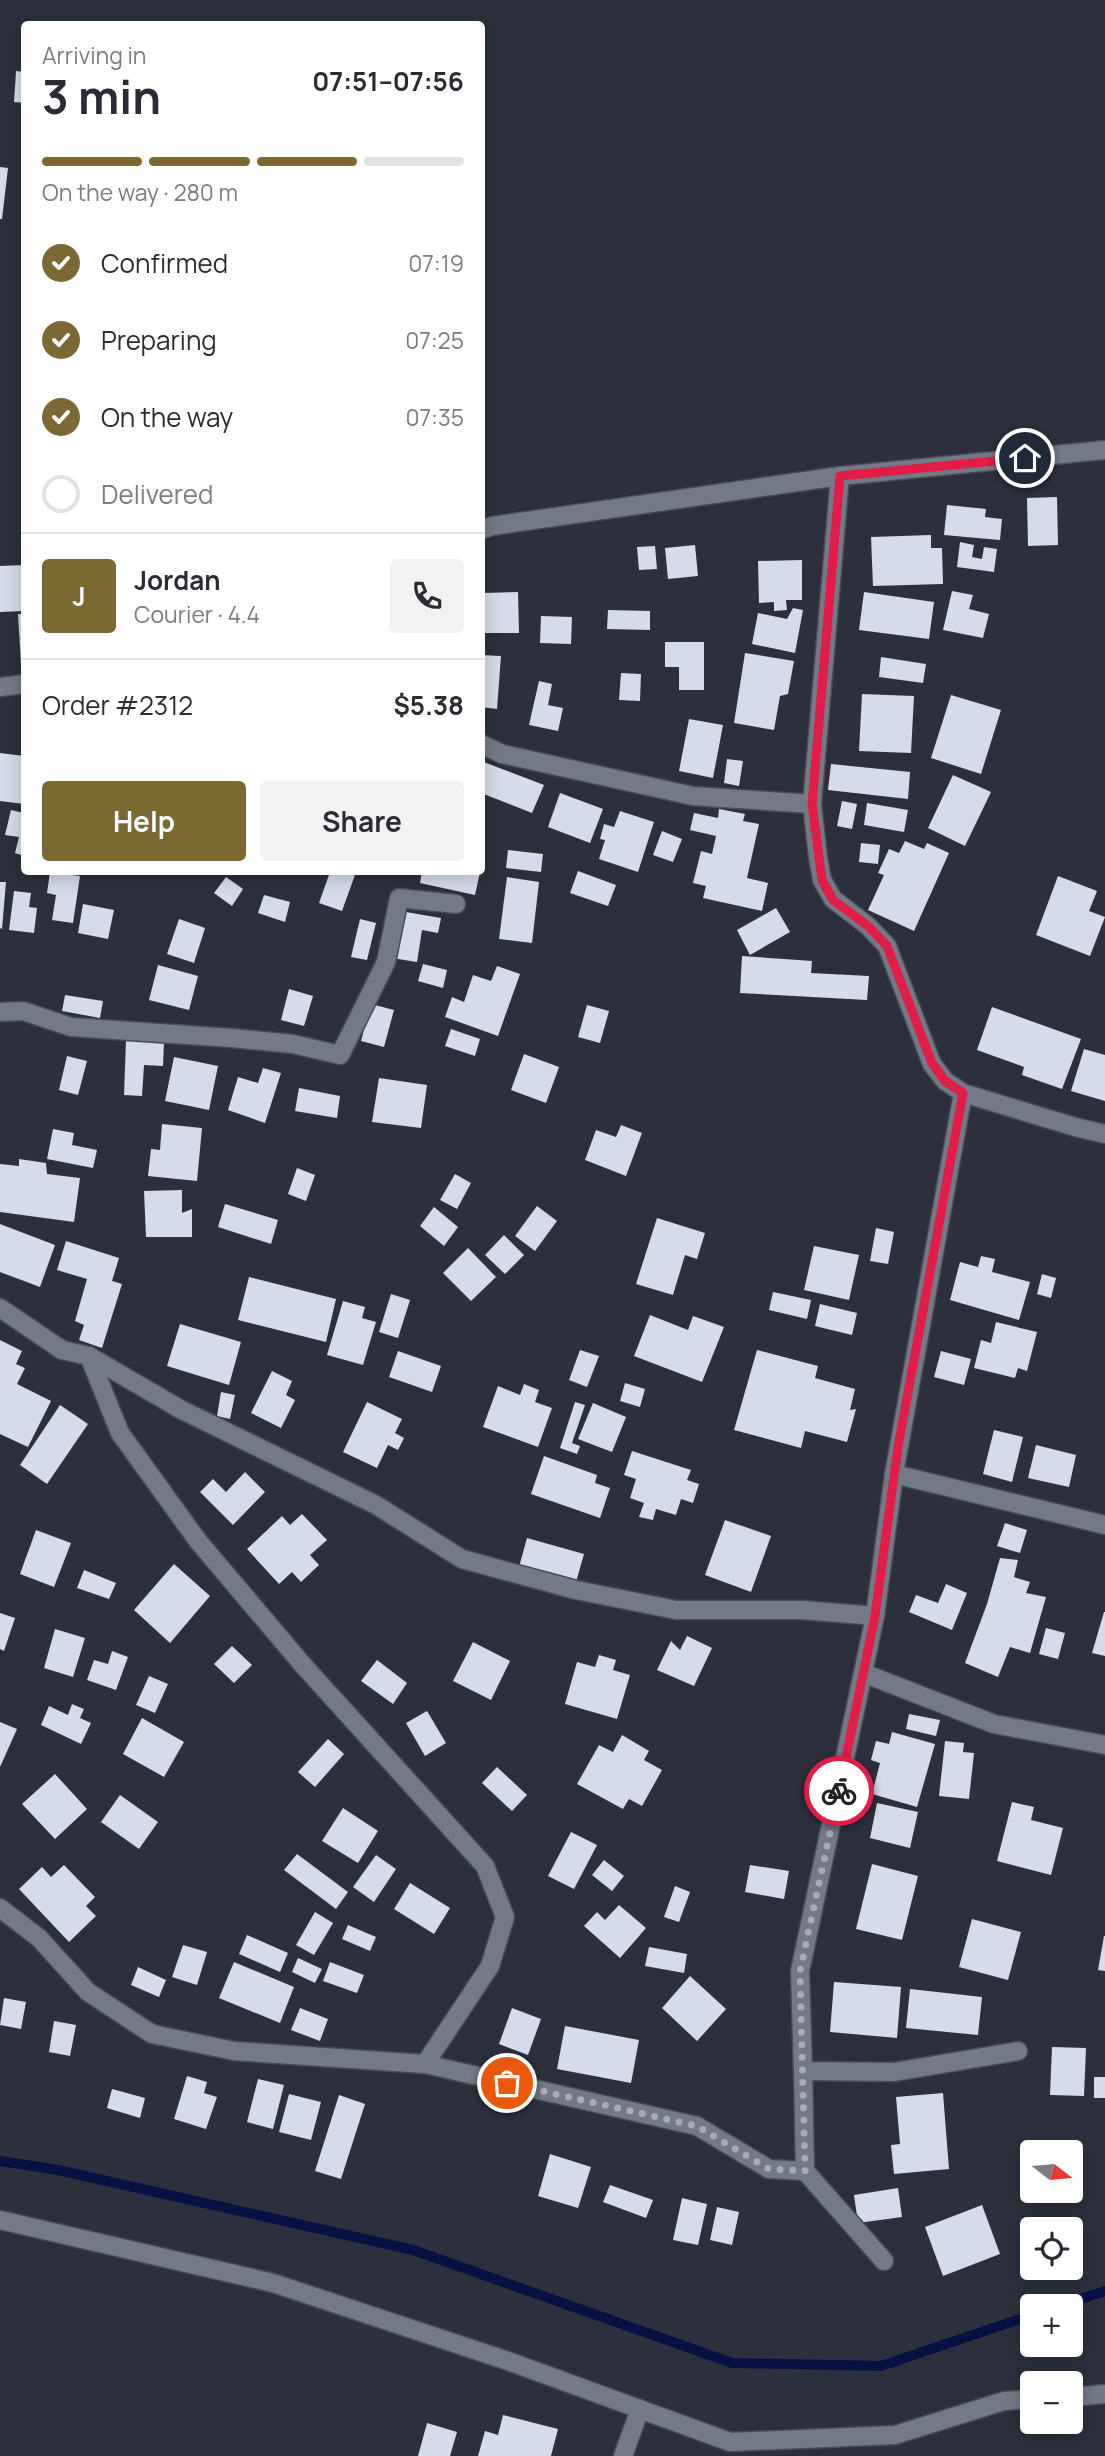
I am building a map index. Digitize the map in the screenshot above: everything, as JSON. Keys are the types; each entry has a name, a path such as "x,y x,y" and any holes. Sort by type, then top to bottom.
{"street":[{"path":"485,529 840,476 1105,450"},
{"path":"840,476 812,804 822,880 833,900 868,926 887,946 932,1063 945,1081 963,1093 1105,1134"},
{"path":"0,687 21,684"},
{"path":"485,746 502,754 693,796 812,804"},
{"path":"0,1012 23,1011 71,1027 293,1044 340,1055 386,962 399,898 456,904"},
{"path":"884,2261 805,2171 800,1971 875,1616 894,1474 963,1093"},
{"path":"0,1308 62,1350 89,1356 180,1409 376,1505 462,1559 576,1590 676,1610 802,1610 875,1616"},
{"path":"89,1356 120,1433 198,1541 303,1665 485,1866 505,1917 490,1966 425,2064"},
{"path":"894,1474 1105,1525"},
{"path":"863,1673 993,1724 1105,1745"},
{"path":"0,1909 39,1938 89,1992 152,2034 234,2051 425,2064 697,2126 769,2169 805,2171"},
{"path":"803,2071 894,2072 1018,2051"},
{"path":"0,2220 273,2283 508,2361 730,2442 895,2435 1004,2401 1020,2400"},
{"path":"1083,2396 1105,2395"},
{"path":"623,2456 639,2409"}],"building":[{"path":"16,71 21,72 21,103 14,102"},
{"path":"0,167 8,168 2,219 0,219"},
{"path":"1057,497 1058,545 1028,546 1027,498"},
{"path":"947,505 986,509 985,517 1002,519 1000,540 944,535"},
{"path":"931,535 931,548 942,548 943,584 873,586 871,537"},
{"path":"960,542 974,545 972,557 982,559 984,547 997,549 994,572 957,567"},
{"path":"695,545 698,576 668,579 665,548"},
{"path":"655,546 657,569 639,570 637,547"},
{"path":"802,560 802,600 786,600 787,610 774,611 774,602 759,603 758,561"},
{"path":"21,565 21,611 0,612 0,566"},
{"path":"952,591 973,595 969,609 989,614 983,638 943,630"},
{"path":"518,592 519,633 485,633 485,593"},
{"path":"864,592 934,602 929,639 859,630"},
{"path":"793,608 803,610 795,653 752,644 758,613 787,619"},
{"path":"608,610 650,611 650,630 607,629"},
{"path":"18,614 21,614 21,665"},
{"path":"541,616 572,617 571,644 540,643"},
{"path":"665,642 704,642 704,690 679,690 679,667 665,667"},
{"path":"745,653 794,661 788,694 780,696 774,730 734,723"},
{"path":"485,655 501,656 497,709 485,708"},
{"path":"881,657 926,664 923,683 879,677"},
{"path":"621,673 641,674 640,701 619,700"},
{"path":"539,681 552,684 548,705 563,708 558,731 529,725"},
{"path":"862,694 914,696 911,753 859,751"},
{"path":"951,695 1001,710 981,774 931,758"},
{"path":"689,719 723,725 713,778 679,771"},
{"path":"0,753 21,756 21,804 0,801"},
{"path":"727,759 743,761 739,786 724,783"},
{"path":"485,763 544,785 532,813 485,795"},
{"path":"831,764 910,772 908,799 828,790"},
{"path":"953,775 991,792 965,846 928,828"},
{"path":"560,793 603,809 590,843 548,827"},
{"path":"842,801 857,804 852,829 837,826"},
{"path":"867,803 908,810 904,832 864,825"},
{"path":"719,809 745,814 743,821 759,824 747,878 768,883 762,911 703,898 706,886 693,883 701,851 712,854 716,836 690,830 694,813 718,818"},
{"path":"11,810 21,812 21,855 15,853 19,837 5,835"},
{"path":"620,811 654,822 638,872 599,859 605,840 600,839 604,824 614,827"},
{"path":"662,831 682,839 673,862 653,855"},
{"path":"905,841 924,849 927,843 949,853 914,931 868,910 884,875 878,873 889,849 899,853"},
{"path":"861,843 880,845 878,864 859,862"},
{"path":"508,850 543,854 541,872 506,868"},
{"path":"578,871 616,885 608,906 570,893"},
{"path":"50,875 80,876 73,923 52,920 56,895 47,893"},
{"path":"329,875 355,875 342,911 319,903"},
{"path":"421,875 479,875 475,895 420,883"},
{"path":"1058,876 1097,891 1089,911 1105,917 1090,956 1036,935"},
{"path":"226,877 243,889 232,906 214,893"},
{"path":"507,877 539,882 532,943 499,939"},
{"path":"0,882 6,882 2,929 0,928"},
{"path":"14,891 31,893 29,907 37,908 34,933 9,930"},
{"path":"264,895 290,902 285,922 258,913"},
{"path":"83,904 114,910 108,939 78,933"},
{"path":"776,908 790,932 750,955 737,930"},
{"path":"400,911 441,918 438,933 422,930 417,962 392,958"},
{"path":"179,919 205,928 194,963 167,954"},
{"path":"360,919 376,923 367,960 351,957"},
{"path":"742,956 812,961 811,973 869,976 867,1000 740,993"},
{"path":"423,964 447,970 443,988 418,981"},
{"path":"158,965 198,976 189,1010 149,1000"},
{"path":"497,966 520,974 498,1036 445,1017 452,997 464,1002 473,975 491,981"},
{"path":"289,989 313,996 304,1026 281,1020"},
{"path":"65,995 103,1001 100,1018 62,1011"},
{"path":"371,1004 394,1010 384,1047 361,1041"},
{"path":"587,1005 609,1011 600,1043 578,1037"},
{"path":"992,1007 1081,1039 1062,1089 1022,1075 1024,1067 977,1050"},
{"path":"451,1029 480,1039 475,1056 445,1046"},
{"path":"126,1040 164,1042 163,1066 144,1065 142,1096 124,1095"},
{"path":"1084,1049 1105,1055 1105,1101 1071,1091"},
{"path":"524,1054 559,1067 546,1103 511,1090"},
{"path":"67,1056 87,1061 78,1095 59,1090"},
{"path":"174,1057 218,1066 209,1110 165,1101"},
{"path":"263,1068 281,1073 265,1123 228,1110 238,1077 258,1083"},
{"path":"379,1078 427,1085 421,1128 372,1122"},
{"path":"299,1088 340,1096 337,1118 295,1111"},
{"path":"162,1124 202,1128 197,1181 148,1176 151,1149 160,1150"},
{"path":"621,1125 642,1133 626,1176 585,1160 596,1130 616,1137"},
{"path":"53,1129 74,1133 72,1145 97,1150 93,1168 47,1159"},
{"path":"19,1159 46,1163 47,1174 80,1178 74,1222 0,1212 0,1164 19,1166"},
{"path":"297,1168 315,1175 306,1201 288,1194"},
{"path":"455,1174 471,1183 457,1209 440,1200"},
{"path":"182,1190 182,1213 192,1209 192,1237 146,1237 144,1191"},
{"path":"225,1204 278,1220 271,1244 218,1227"},
{"path":"537,1206 557,1221 535,1251 515,1236"},
{"path":"434,1207 458,1227 444,1246 420,1226"},
{"path":"657,1218 705,1233 697,1259 685,1255 673,1295 636,1284"},
{"path":"0,1224 55,1245 40,1287 0,1272"},
{"path":"876,1228 894,1232 888,1264 870,1261"},
{"path":"504,1235 524,1255 505,1274 485,1255"},
{"path":"66,1241 119,1258 112,1281 122,1284 102,1348 79,1340 84,1325 75,1321 87,1279 57,1270"},
{"path":"814,1246 859,1255 849,1300 804,1290"},
{"path":"468,1248 496,1277 471,1301 443,1273"},
{"path":"981,1256 995,1259 992,1272 1030,1282 1019,1320 950,1300 960,1262 978,1267"},
{"path":"1042,1274 1056,1278 1051,1298 1037,1294"},
{"path":"249,1277 336,1299 326,1342 238,1320"},
{"path":"773,1292 811,1300 807,1319 769,1310"},
{"path":"391,1294 410,1300 398,1338 379,1332"},
{"path":"343,1301 365,1307 362,1318 376,1322 363,1365 327,1355"},
{"path":"820,1304 857,1313 852,1335 815,1326"},
{"path":"650,1315 688,1330 693,1316 724,1327 702,1382 634,1356"},
{"path":"996,1322 1037,1332 1027,1371 1018,1368 1015,1378 974,1368 981,1340 991,1343"},
{"path":"180,1324 241,1342 229,1385 167,1366"},
{"path":"0,1340 22,1351 16,1364 25,1368 17,1384 51,1401 28,1447 0,1434"},
{"path":"580,1350 599,1356 587,1387 569,1380"},
{"path":"757,1350 818,1366 815,1378 855,1389 850,1410 856,1409 847,1442 805,1431 801,1448 734,1430"},
{"path":"398,1351 441,1366 432,1392 389,1377"},
{"path":"941,1351 971,1359 964,1385 934,1377"},
{"path":"272,1371 292,1381 286,1395 295,1400 281,1428 251,1413"},
{"path":"625,1383 645,1389 640,1407 620,1401"},
{"path":"524,1384 539,1390 535,1402 552,1408 538,1447 483,1427 498,1386 520,1395"},
{"path":"221,1392 235,1395 230,1419 217,1416"},
{"path":"367,1402 402,1419 395,1433 404,1438 398,1450 388,1445 377,1468 343,1452"},
{"path":"575,1402 585,1405 572,1443 580,1446 577,1454 560,1448"},
{"path":"593,1403 626,1417 612,1452 578,1439"},
{"path":"60,1405 88,1424 47,1484 20,1465"},
{"path":"994,1430 1023,1437 1012,1482 983,1474"},
{"path":"1036,1445 1076,1455 1069,1487 1028,1478"},
{"path":"632,1451 691,1470 687,1480 699,1484 693,1503 681,1499 676,1515 656,1509 653,1520 639,1517 644,1503 630,1498 636,1479 624,1475"},
{"path":"544,1456 597,1475 595,1483 610,1488 600,1518 531,1494"},
{"path":"245,1472 265,1492 233,1525 200,1492 213,1479 226,1492"},
{"path":"302,1514 327,1540 310,1555 319,1565 301,1582 292,1572 279,1584 247,1549 282,1516 290,1525"},
{"path":"725,1520 771,1536 751,1592 705,1575"},
{"path":"1005,1523 1027,1530 1020,1553 997,1546"},
{"path":"36,1530 71,1543 54,1587 20,1574"},
{"path":"527,1538 584,1554 576,1582 519,1567"},
{"path":"1000,1558 1018,1560 1014,1577 1030,1582 1026,1593 1046,1597 1030,1653 1010,1647 998,1677 965,1663 987,1604"},
{"path":"174,1564 210,1596 170,1643 134,1610"},
{"path":"84,1570 116,1583 109,1599 77,1588"},
{"path":"946,1584 967,1593 952,1630 909,1612 916,1595 938,1603"},
{"path":"1105,1612 1105,1656 1092,1653"},
{"path":"0,1613 15,1618 4,1651 0,1649"},
{"path":"1046,1628 1065,1633 1058,1659 1039,1654"},
{"path":"55,1629 85,1638 73,1677 44,1668"},
{"path":"687,1636 712,1648 694,1686 657,1670 671,1641 680,1650"},
{"path":"473,1642 510,1661 491,1700 453,1681"},
{"path":"232,1646 252,1665 234,1683 214,1664"},
{"path":"112,1651 128,1657 116,1690 87,1680 94,1660 108,1664"},
{"path":"599,1655 616,1660 613,1670 630,1675 617,1719 565,1704 577,1662 595,1667"},
{"path":"377,1660 407,1683 393,1704 361,1681"},
{"path":"149,1676 168,1684 155,1713 136,1705"},
{"path":"72,1704 84,1709 80,1718 91,1723 81,1744 41,1725 49,1706 68,1715"},
{"path":"427,1711 446,1743 425,1756 406,1723"},
{"path":"909,1714 940,1720 936,1736 906,1729"},
{"path":"142,1718 184,1742 164,1777 123,1754"},
{"path":"0,1722 17,1729 0,1767"},
{"path":"892,1732 935,1744 917,1807 872,1794 880,1763 871,1760 876,1741 889,1744"},
{"path":"622,1735 649,1751 644,1760 662,1770 642,1806 629,1799 623,1809 577,1784 599,1745 613,1752"},
{"path":"328,1739 344,1754 315,1787 298,1772"},
{"path":"945,1741 964,1743 963,1752 974,1753 969,1799 939,1796"},
{"path":"497,1767 527,1795 512,1811 482,1783"},
{"path":"55,1774 87,1809 55,1839 22,1804"},
{"path":"120,1795 158,1822 139,1849 101,1822"},
{"path":"1012,1802 1034,1807 1031,1820 1063,1828 1051,1875 997,1861"},
{"path":"877,1803 918,1812 910,1848 870,1838"},
{"path":"343,1808 378,1831 358,1863 322,1841"},
{"path":"571,1832 597,1845 574,1889 548,1876"},
{"path":"297,1854 348,1892 336,1909 284,1870"},
{"path":"376,1855 396,1869 374,1902 353,1887"},
{"path":"604,1860 624,1876 612,1891 592,1875"},
{"path":"872,1864 918,1876 902,1940 856,1929"},
{"path":"64,1865 95,1897 86,1906 96,1916 69,1942 19,1889 42,1867 51,1877"},
{"path":"750,1865 789,1871 784,1899 745,1892"},
{"path":"410,1883 450,1908 434,1934 394,1909"},
{"path":"675,1886 690,1892 679,1922 664,1917"},
{"path":"619,1905 646,1928 620,1958 584,1926 597,1912 605,1920"},
{"path":"315,1912 333,1923 314,1955 296,1945"},
{"path":"972,1919 1021,1932 1008,1980 959,1967"},
{"path":"348,1925 376,1937 370,1951 342,1939"},
{"path":"247,1935 288,1953 280,1972 239,1954"},
{"path":"1105,1936 1105,1971 1098,1970"},
{"path":"183,1945 207,1952 197,1985 172,1977"},
{"path":"649,1947 687,1954 684,1973 645,1966"},
{"path":"298,1958 322,1969 315,1983 292,1972"},
{"path":"234,1962 294,1987 280,2023 219,1998"},
{"path":"330,1962 364,1975 357,1993 323,1981"},
{"path":"138,1967 166,1980 159,1997 131,1985"},
{"path":"690,1976 726,2009 697,2041 662,2008"},
{"path":"834,1982 901,1987 897,2038 830,2032"},
{"path":"910,1989 982,1997 978,2035 906,2028"},
{"path":"4,1998 26,2002 21,2029 0,2025"},
{"path":"300,2008 328,2019 320,2041 291,2030"},
{"path":"512,2008 541,2019 528,2055 499,2044"},
{"path":"54,2021 76,2025 70,2056 49,2052"},
{"path":"565,2026 639,2040 631,2083 557,2069"},
{"path":"1052,2047 1086,2048 1084,2096 1050,2095"},
{"path":"187,2076 207,2082 204,2093 217,2097 206,2129 174,2119"},
{"path":"1094,2077 1105,2077 1105,2098 1094,2098"},
{"path":"258,2079 284,2085 273,2129 247,2122"},
{"path":"112,2089 145,2098 140,2118 107,2108"},
{"path":"943,2093 949,2169 894,2174 891,2145 900,2144 896,2097"},
{"path":"289,2094 321,2102 311,2140 279,2132"},
{"path":"339,2095 365,2104 341,2179 315,2171"},
{"path":"550,2154 591,2167 578,2208 538,2196"},
{"path":"610,2185 653,2200 646,2218 603,2202"},
{"path":"898,2188 902,2217 858,2223 854,2195"},
{"path":"682,2198 707,2204 698,2245 673,2240"},
{"path":"982,2205 1000,2254 943,2276 925,2227"},
{"path":"717,2207 739,2212 732,2245 710,2240"},
{"path":"503,2415 558,2429 551,2456 478,2456 485,2431 498,2435"},
{"path":"427,2423 457,2432 450,2456 418,2456"}],"waterway":[{"path":"0,2161 58,2170 413,2250 732,2363 881,2366 1020,2319"},
{"path":"1083,2298 1105,2291"}],"way so far":[{"path":"507,2083 697,2126 769,2169 805,2171 800,1971 839,1791"}],"route":[{"path":"839,1791 875,1616 898,1447 963,1093 945,1081 932,1063 887,946 868,926 833,900 822,880 812,804 840,476 1025,458"}]}
